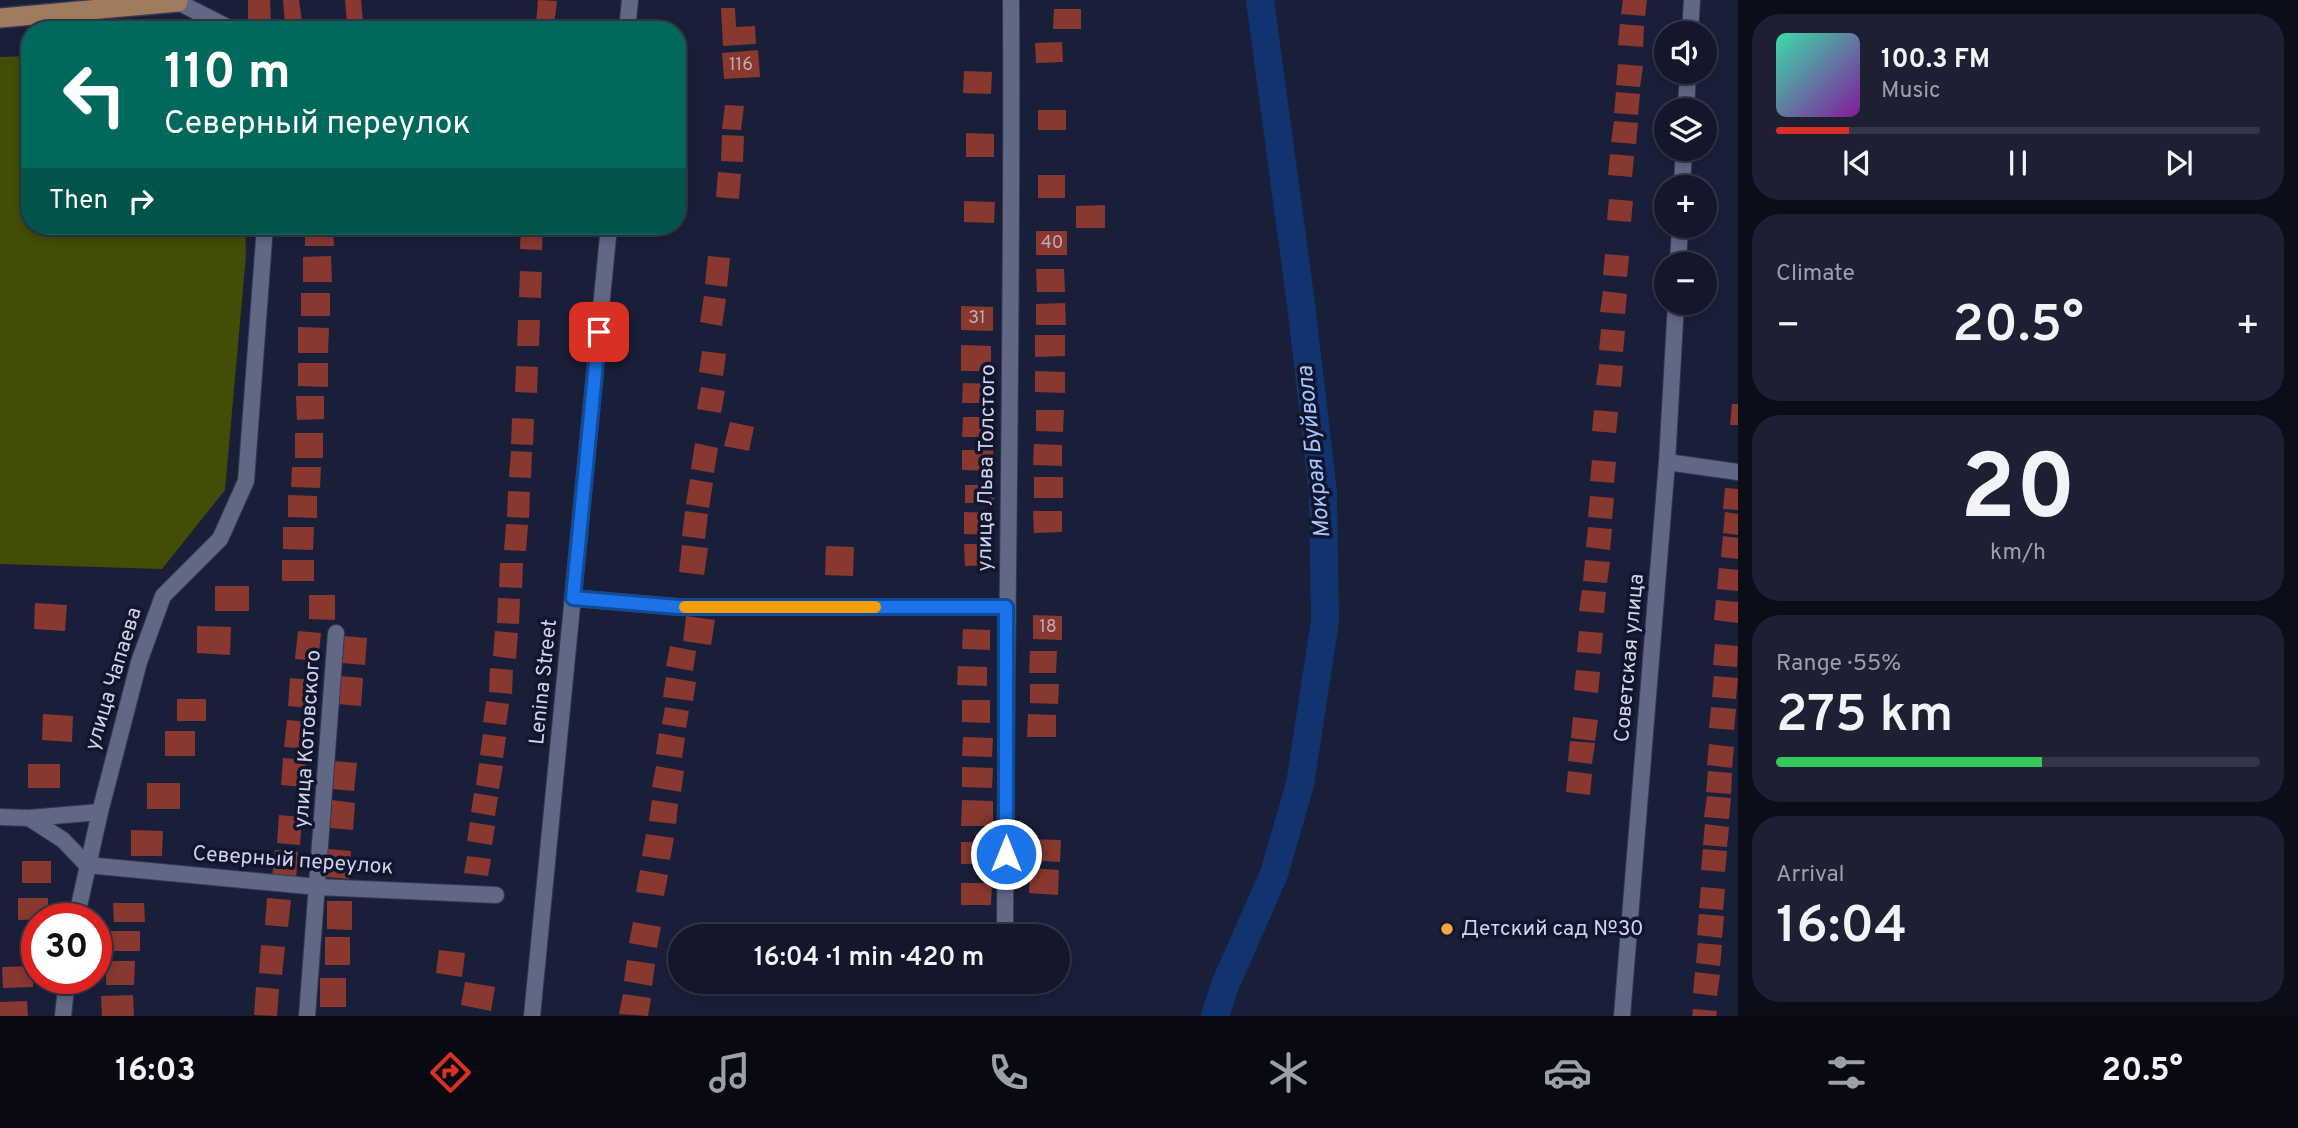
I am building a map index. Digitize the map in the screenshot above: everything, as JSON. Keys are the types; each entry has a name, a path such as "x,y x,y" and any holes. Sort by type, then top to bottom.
{"main road":[{"path":"0,18 178,1"}],"street":[{"path":"628,21 630,0"},
{"name":"улица Льва Толстого","path":"1005,924 1011,0"},
{"path":"1691,21 1692,0"},
{"path":"178,1 216,21"},
{"name":"улица Чапаева","path":"79,903 138,662 163,596 220,539 246,481 264,235"},
{"name":"Lenina Street","path":"533,1016 608,235"},
{"name":"Советская улица","path":"1622,1016 1667,462 1675,315"},
{"path":"1667,462 1738,472"},
{"path":"573,598 678,607 1006,607"},
{"name":"улица Котовского","path":"307,1016 336,633"},
{"path":"0,817 29,818 100,812"},
{"path":"29,818 63,840 87,865"},
{"name":"Северный переулок","path":"87,865 318,887 496,895"},
{"path":"63,1016 66,994"}],"green space":[{"path":"21,56 21,235 245,235 246,255 225,490 162,569 0,564 0,57"}],"building":[{"path":"248,0 270,0 271,21 248,21"},
{"path":"283,0 299,0 302,21 285,21"},
{"path":"345,0 361,0 363,21 347,21"},
{"path":"538,0 557,1 555,21 536,21"},
{"path":"1623,0 1647,0 1645,16 1621,14"},
{"path":"721,8 735,8 736,27 755,26 756,44 723,46"},
{"path":"1054,9 1081,9 1081,29 1053,29"},
{"path":"1620,24 1644,26 1643,47 1618,45"},
{"path":"1062,42 1063,62 1036,63 1035,43"},
{"path":"758,50 760,77 724,79 722,53"},
{"path":"1618,64 1643,66 1640,87 1616,85"},
{"path":"964,71 992,72 991,94 963,93"},
{"path":"1616,92 1640,94 1638,115 1614,113"},
{"path":"725,105 744,106 741,130 722,129"},
{"path":"1038,110 1066,110 1066,130 1038,130"},
{"path":"1614,121 1638,123 1636,144 1611,142"},
{"path":"966,133 994,134 994,157 966,157"},
{"path":"722,135 744,136 743,162 721,161"},
{"path":"1610,154 1634,156 1632,177 1608,175"},
{"path":"718,172 741,174 739,199 716,197"},
{"path":"1038,175 1065,175 1065,198 1038,198"},
{"path":"1609,199 1633,201 1631,222 1607,220"},
{"path":"964,201 995,202 994,223 964,222"},
{"path":"1105,205 1105,228 1076,228 1076,206"},
{"path":"1036,231 1067,231 1067,255 1036,255"},
{"path":"305,235 333,235 334,246 305,246"},
{"path":"521,235 543,235 542,250 520,249"},
{"path":"1605,254 1629,256 1627,277 1603,275"},
{"path":"331,256 332,282 303,282 303,257"},
{"path":"708,256 730,258 727,287 705,284"},
{"path":"1036,269 1064,269 1065,292 1037,292"},
{"path":"520,271 542,272 541,298 519,297"},
{"path":"1603,291 1627,294 1625,314 1600,312"},
{"path":"301,293 330,293 330,316 301,316"},
{"path":"704,296 726,299 722,326 700,322"},
{"path":"1065,303 1066,325 1036,325 1036,304"},
{"path":"961,306 993,307 993,331 961,330"},
{"path":"518,320 540,320 539,346 517,346"},
{"path":"298,327 329,328 328,353 298,353"},
{"path":"1601,329 1625,331 1623,352 1599,350"},
{"path":"1035,335 1065,335 1065,356 1035,357"},
{"path":"961,345 991,346 991,371 961,371"},
{"path":"702,351 726,354 723,376 699,372"},
{"path":"298,363 328,363 328,387 298,386"},
{"path":"1599,364 1623,366 1621,387 1596,385"},
{"path":"516,366 538,367 537,393 515,392"},
{"path":"1035,371 1065,372 1065,393 1035,392"},
{"path":"963,383 993,384 993,403 962,403"},
{"path":"701,387 725,391 721,413 697,409"},
{"path":"296,396 324,396 324,419 297,420"},
{"path":"1732,404 1738,404 1738,425 1730,425"},
{"path":"1036,410 1064,410 1063,432 1036,431"},
{"path":"1594,410 1618,412 1616,433 1592,431"},
{"path":"963,417 993,417 993,437 962,437"},
{"path":"512,418 534,419 533,445 511,444"},
{"path":"730,422 754,427 749,451 724,446"},
{"path":"295,433 323,433 323,458 295,458"},
{"path":"695,443 718,448 714,473 691,469"},
{"path":"1034,444 1062,445 1062,466 1033,465"},
{"path":"962,450 993,450 993,471 962,470"},
{"path":"511,451 532,452 531,478 509,477"},
{"path":"1592,460 1616,462 1614,483 1590,481"},
{"path":"292,467 321,467 320,488 291,487"},
{"path":"1034,477 1063,477 1063,498 1034,498"},
{"path":"690,479 713,483 709,508 686,504"},
{"path":"965,485 994,485 994,503 965,503"},
{"path":"1725,488 1738,489 1738,510 1723,509"},
{"path":"508,491 530,492 529,518 507,517"},
{"path":"288,495 317,496 317,518 288,517"},
{"path":"1590,496 1614,498 1612,519 1588,517"},
{"path":"685,511 708,514 705,539 682,536"},
{"path":"1033,511 1062,511 1062,532 1034,533"},
{"path":"964,512 994,513 994,535 964,534"},
{"path":"1725,512 1738,514 1738,535 1723,533"},
{"path":"506,524 528,525 526,551 504,550"},
{"path":"283,527 314,527 313,550 283,549"},
{"path":"1588,527 1612,529 1610,550 1586,547"},
{"path":"1723,536 1738,538 1738,559 1721,557"},
{"path":"964,544 993,544 993,565 965,566"},
{"path":"682,545 708,548 704,575 679,572"},
{"path":"826,546 854,547 853,576 825,575"},
{"path":"282,560 314,560 314,581 282,581"},
{"path":"1585,560 1610,562 1607,583 1583,581"},
{"path":"500,563 523,563 522,588 499,587"},
{"path":"1719,568 1738,570 1738,591 1717,589"},
{"path":"215,586 249,586 249,611 215,611"},
{"path":"1582,590 1606,592 1604,613 1579,611"},
{"path":"309,595 335,595 335,620 309,619"},
{"path":"498,598 520,599 519,624 497,623"},
{"path":"1716,600 1738,602 1738,623 1714,620"},
{"path":"35,603 67,605 65,631 34,629"},
{"path":"1033,615 1062,616 1062,640 1033,639"},
{"path":"686,616 715,620 711,645 683,641"},
{"path":"197,626 231,627 230,655 197,653"},
{"path":"963,629 990,630 990,650 962,649"},
{"path":"298,631 321,633 318,661 295,659"},
{"path":"495,631 518,633 516,659 493,656"},
{"path":"1579,631 1603,633 1601,654 1577,652"},
{"path":"344,636 367,638 365,665 342,663"},
{"path":"1715,644 1738,646 1737,667 1713,665"},
{"path":"670,646 696,651 693,671 666,666"},
{"path":"1030,651 1057,651 1056,673 1029,673"},
{"path":"958,666 987,667 987,686 957,685"},
{"path":"490,668 513,670 512,694 489,692"},
{"path":"1576,670 1600,672 1598,693 1574,690"},
{"path":"340,676 363,678 361,706 338,704"},
{"path":"1714,676 1738,678 1736,699 1712,697"},
{"path":"666,677 696,682 693,701 663,697"},
{"path":"290,678 313,680 311,708 288,706"},
{"path":"1030,684 1059,684 1058,704 1030,703"},
{"path":"177,699 206,699 206,721 177,721"},
{"path":"962,700 990,700 990,723 962,722"},
{"path":"486,701 509,704 506,725 483,722"},
{"path":"665,707 689,711 686,728 662,724"},
{"path":"1711,707 1736,709 1734,730 1709,728"},
{"path":"43,714 73,716 72,742 42,740"},
{"path":"1028,714 1056,715 1056,737 1027,737"},
{"path":"1573,717 1598,720 1595,741 1571,738"},
{"path":"287,720 310,722 307,749 284,747"},
{"path":"165,731 195,731 195,756 165,756"},
{"path":"659,733 685,738 682,758 656,754"},
{"path":"483,734 506,737 503,758 480,755"},
{"path":"963,737 993,738 992,757 962,756"},
{"path":"1570,741 1595,743 1592,764 1568,761"},
{"path":"1709,744 1734,747 1732,768 1707,765"},
{"path":"283,758 306,760 304,787 281,785"},
{"path":"333,761 357,763 354,791 331,789"},
{"path":"479,763 503,766 499,789 476,785"},
{"path":"28,764 60,764 60,788 28,788"},
{"path":"656,766 684,771 681,792 652,787"},
{"path":"962,767 993,768 992,788 962,787"},
{"path":"1568,771 1592,774 1590,795 1566,792"},
{"path":"1708,771 1732,773 1731,794 1706,792"},
{"path":"147,783 180,783 180,809 147,809"},
{"path":"474,793 498,797 495,816 471,812"},
{"path":"1707,796 1731,798 1729,819 1704,817"},
{"path":"332,800 355,803 353,830 330,828"},
{"path":"652,800 678,804 676,824 649,821"},
{"path":"962,800 993,801 993,826 961,826"},
{"path":"279,815 302,817 300,845 277,843"},
{"path":"470,822 495,826 492,845 467,841"},
{"path":"1705,824 1729,827 1727,847 1703,845"},
{"path":"131,830 163,831 162,856 131,856"},
{"path":"646,834 674,838 670,860 642,856"},
{"path":"1028,839 1061,840 1060,862 1028,860"},
{"path":"961,842 990,842 990,864 961,864"},
{"path":"328,849 351,851 349,879 325,877"},
{"path":"1703,849 1727,851 1725,872 1701,870"},
{"path":"275,850 298,852 296,880 272,878"},
{"path":"467,856 491,859 488,876 464,873"},
{"path":"22,861 51,861 51,883 22,883"},
{"path":"1030,868 1059,870 1058,895 1029,893"},
{"path":"640,870 668,875 664,896 636,892"},
{"path":"961,883 992,883 991,905 961,905"},
{"path":"1701,887 1725,889 1723,910 1699,908"},
{"path":"18,898 48,898 48,903 21,903 21,920 18,920"},
{"path":"267,898 291,900 288,927 265,925"},
{"path":"327,901 352,901 352,930 327,929"},
{"path":"113,903 144,903 145,922 114,922"},
{"path":"1699,914 1724,916 1722,938 1697,935"},
{"path":"633,922 661,927 657,948 629,943"},
{"path":"112,931 140,931 140,951 112,951"},
{"path":"325,937 350,937 350,965 325,965"},
{"path":"1698,943 1722,945 1720,966 1696,963"},
{"path":"261,945 285,947 282,975 259,973"},
{"path":"439,950 465,953 462,977 436,973"},
{"path":"627,960 655,964 652,986 624,981"},
{"path":"112,961 135,961 134,985 112,985"},
{"path":"21,966 21,987 3,988 2,967"},
{"path":"1695,972 1720,975 1717,996 1693,993"},
{"path":"320,978 346,978 346,1007 320,1007"},
{"path":"465,982 495,987 491,1011 461,1005"},
{"path":"256,987 279,989 277,1016 254,1015"},
{"path":"623,994 651,998 648,1016 619,1014"},
{"path":"133,995 134,1016 102,1016 101,996"},
{"path":"27,1001 28,1016 0,1016 0,1002"},
{"path":"1693,1009 1717,1011 1716,1016 1692,1016"}],"waterway":[{"name":"Мокрая Буйвола","path":"1215,1016 1225,985 1274,874 1300,784 1325,621 1323,493 1301,304 1260,0"}],"slow traffic":[{"path":"685,607 875,607"}],"place":[{"name":"Детский сад №30","path":"1447,929"}],"route":[{"path":"599,332 573,598 678,607 1006,607 1006,854"}]}
